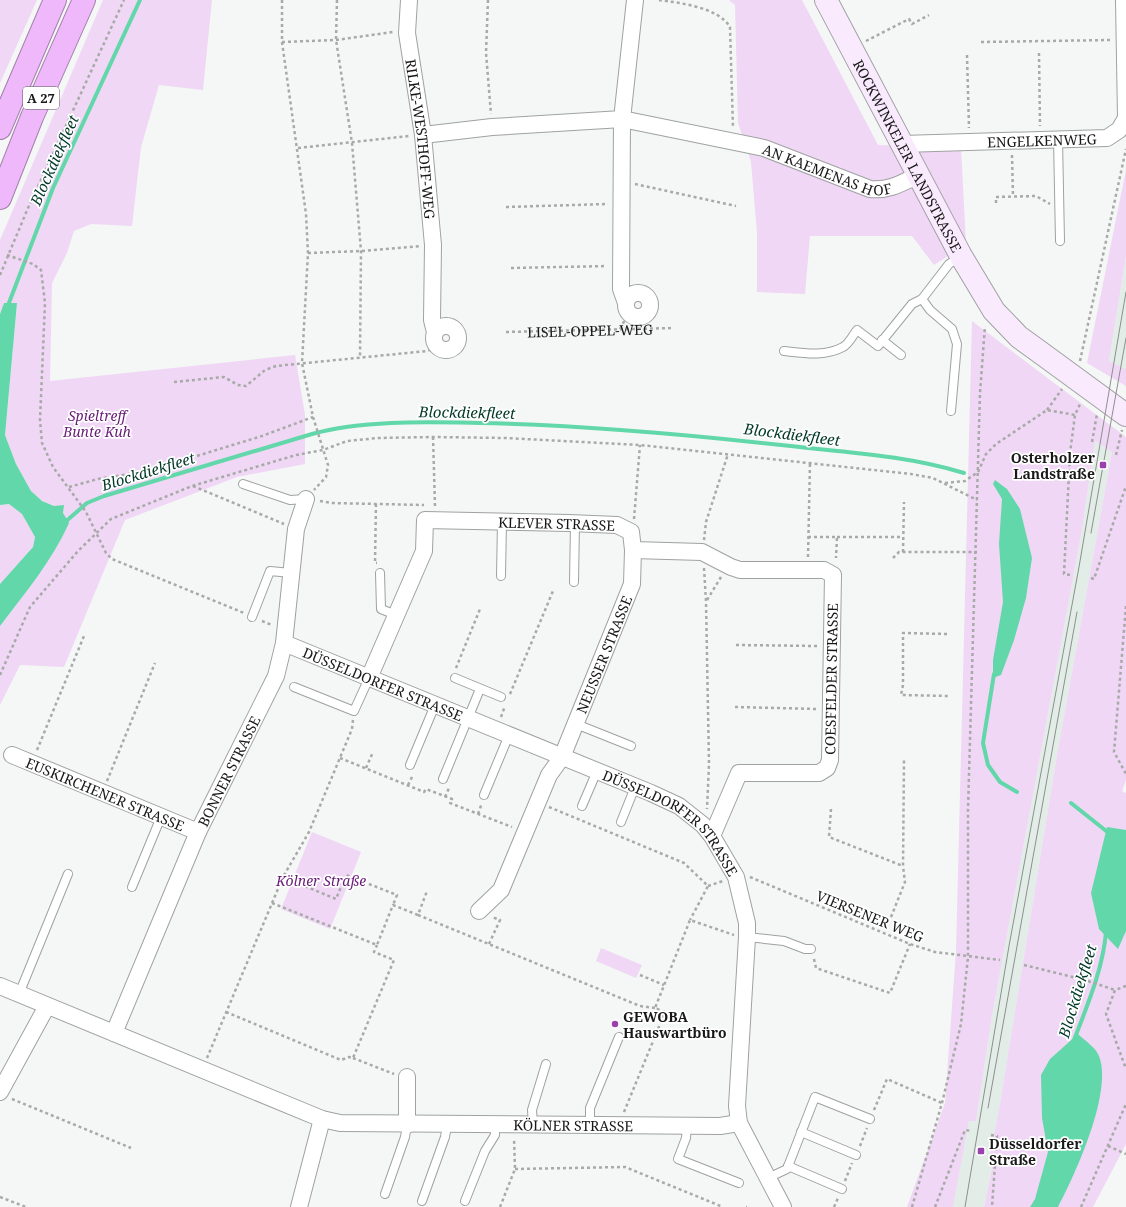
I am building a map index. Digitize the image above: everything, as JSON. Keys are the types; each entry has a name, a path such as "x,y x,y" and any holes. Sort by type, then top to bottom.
{"highway":[{"name":"A 27","path":"0,128 55,0"},
{"name":"A 27","path":"0,198 32,117 84,0"}],"main road":[{"name":"ROCKWINKELER LANDSTRASSE","path":"826,0 960,256 994,310"},
{"path":"994,310 1019,336 1072,375 1124,425"}],"street":[{"name":"RILKE-WESTHOFF-WEG","path":"409,0 408,33 423,135 433,245 432,320 436,340"},
{"path":"622,119 635,0"},
{"name":"ENGELKENWEG","path":"902,144 1107,138 1119,130 1126,118 1124,0"},
{"name":"AN KAEMENAS HOF","path":"423,135 492,127 622,119 764,148 870,190 881,191 891,188 918,175"},
{"name":"LISEL-OPPEL-WEG","path":"622,119 621,289 627,308"},
{"name":"BONNER STRASSE","path":"114,1033 198,832 276,676 284,637 296,529 306,499"},
{"path":"369,678 424,551 432,515"},
{"name":"KLEVER STRASSE","path":"432,515 502,521 617,525 631,532 634,550"},
{"path":"634,550 702,552 740,570 808,569"},
{"name":"NEUSSER STRASSE","path":"479,912 501,890 549,775 562,757 632,584 634,550"},
{"name":"COESFELDER STRASSE","path":"707,830 740,773 818,773 827,768 830,760 833,575 824,570 808,569"},
{"name":"DÜSSELDORFER STRASSE","path":"284,637 369,678 635,786 680,806 707,830 736,877 747,923 737,1106 739,1123 784,1207"},
{"name":"EUSKIRCHENER STRASSE","path":"12,755 198,832"},
{"name":"KÖLNER STRASSE","path":"0,986 322,1119 347,1124 720,1126 739,1123"},
{"path":"4,1094 47,1006"},
{"path":"407,1125 408,1078"},
{"path":"299,1207 322,1119"}],"lane":[{"path":"1058,139 1060,240"},
{"path":"784,352 810,354 828,352 844,346 857,330 878,346 912,304 922,299 949,264 960,256"},
{"path":"922,299 930,310 952,329 957,344 951,411"},
{"path":"882,340 901,355"},
{"path":"243,484 290,500 306,499"},
{"path":"501,576 502,521"},
{"path":"574,582 575,523"},
{"path":"252,617 270,571 291,573"},
{"path":"380,573 381,609 396,615"},
{"path":"454,675 504,700"},
{"path":"294,688 354,711 369,678"},
{"path":"444,779 480,688"},
{"path":"410,765 435,705"},
{"path":"576,724 631,746"},
{"path":"484,795 502,732"},
{"path":"582,806 596,771"},
{"path":"620,822 635,786"},
{"path":"132,887 161,817"},
{"path":"19,994 68,874"},
{"path":"747,937 784,941 805,949 811,949"},
{"path":"590,1126 590,1108 619,1037"},
{"path":"532,1125 532,1110 546,1064"},
{"path":"768,1178 787,1169 815,1097 870,1119"},
{"path":"385,1194 405,1137 407,1125"},
{"path":"422,1201 445,1138 446,1125"},
{"path":"465,1201 485,1151 495,1135 496,1125"},
{"path":"687,1126 686,1138 678,1159 740,1182"},
{"path":"801,1132 856,1155"},
{"path":"788,1166 842,1189"}],"path":[{"path":"0,275 7,255 124,0"},
{"path":"282,0 282,42 306,214 308,253 302,363 313,417 328,465 326,477 306,499"},
{"path":"337,0 336,40 352,143 361,251 360,357"},
{"path":"488,0 486,53 492,127"},
{"path":"659,0 710,11 726,20 730,27 734,142"},
{"path":"852,49 910,19 912,24 929,15"},
{"path":"282,42 336,40 393,32 408,33"},
{"path":"981,42 1124,39"},
{"path":"1039,53 1041,140"},
{"path":"967,55 969,142"},
{"path":"298,148 423,135"},
{"path":"1011,141 1012,196"},
{"path":"945,483 965,481 978,472 986,454 996,444 1047,410 1082,359 1126,149"},
{"path":"621,181 736,206"},
{"path":"996,203 996,197 1036,196 1059,210"},
{"path":"506,207 621,203"},
{"path":"308,253 361,251 433,245"},
{"path":"7,255 33,264 41,270 45,303 40,420 42,443 54,467 86,512 106,553 112,559 252,617 284,637"},
{"path":"512,268 621,266"},
{"path":"620,330 627,308"},
{"path":"912,1207 942,1103 961,1024 968,957 968,809 977,552 980,393 986,318 994,310"},
{"name":"LISEL-OPPEL-WEG","path":"506,332 674,328"},
{"path":"174,382 224,377 238,385 246,386 265,370 276,366 427,351 436,340"},
{"path":"1047,410 1075,415 1070,453 1064,574 1070,575"},
{"path":"69,487 98,479 148,471 262,436 313,417"},
{"path":"1092,442 1095,423"},
{"path":"1116,455 1124,425"},
{"path":"0,675 30,607 78,551 111,520 192,486 296,455 323,450 347,441 378,438 434,437 506,438 640,445 911,474 933,478 977,500"},
{"path":"306,499 332,503 376,504 432,515 434,437"},
{"path":"631,532 634,522 640,445"},
{"path":"707,830 709,764 706,601 702,552 706,522 728,454"},
{"path":"808,569 810,462"},
{"path":"192,486 296,529"},
{"path":"1091,578 1094,579 1126,486"},
{"path":"903,552 904,502"},
{"path":"376,504 375,563 378,564 380,573"},
{"path":"808,537 903,537"},
{"path":"836,558 837,537"},
{"path":"893,558 899,552 977,552"},
{"path":"706,601 721,577 731,567"},
{"path":"510,696 553,591"},
{"path":"1126,606 1114,752 1126,774"},
{"path":"454,675 480,609"},
{"path":"947,634 903,633 901,695 948,696"},
{"path":"32,764 84,636"},
{"path":"736,645 832,646"},
{"path":"102,792 155,663"},
{"path":"502,732 504,700"},
{"path":"735,707 830,709"},
{"path":"202,1069 282,877 309,832 352,729 354,711"},
{"path":"366,768 373,752"},
{"path":"340,758 424,792 426,788 452,799 450,803 525,833"},
{"path":"891,917 905,882 903,866 904,760"},
{"path":"538,803 684,863 708,886 697,904 690,920 655,1008"},
{"path":"831,809 828,837 903,866"},
{"path":"282,877 336,899 346,875 397,895 374,952 394,960 353,1058"},
{"name":"VIERSENER WEG","path":"736,877 750,877 910,944 935,952 1000,960"},
{"path":"418,915 427,891"},
{"path":"272,903 377,945"},
{"path":"393,905 640,1006 655,1008 665,1012 618,1126"},
{"path":"489,944 500,920"},
{"path":"690,920 730,934 747,937"},
{"path":"811,949 816,968 890,993 910,944"},
{"path":"1024,965 1105,985 1115,990 1126,986"},
{"path":"640,975 664,985"},
{"path":"1115,990 1106,1014 1126,1069"},
{"path":"226,1012 341,1060 349,1056 401,1077 408,1078"},
{"path":"4,1094 131,1148"},
{"path":"1081,1207 1126,1104"},
{"path":"500,1207 514,1169 514,1125"},
{"path":"935,1207 965,1130 972,1131"},
{"path":"991,1135 997,1136 992,1207"},
{"path":"1108,1146 1126,1154"},
{"path":"514,1169 625,1167 723,1207"},
{"path":"0,1196 26,1207"}],"shaded area":[{"path":"1126,256 1126,370 1109,361"},
{"path":"4,303 17,303 5,435 16,464 31,491 42,501 54,506 64,505 63,513 69,523 46,564 0,626 0,584 33,547 35,537 22,514 9,504 0,505 0,314"},
{"path":"1095,441 1112,452 1057,755 1000,1103 990,1155 994,1156 984,1207 953,1207 969,1120 976,1121 992,1016 1082,530"},
{"path":"995,480 1007,489 1020,509 1032,558 1026,598 1014,640 1001,675 993,678 993,660 1003,602 999,544 1002,499 993,484"},
{"path":"1107,827 1126,830 1126,931 1118,949 1099,929 1091,893"},
{"path":"1078,1034 1097,1051 1102,1069 1101,1088 1091,1131 1074,1174 1058,1207 1030,1207 1035,1199 1048,1152 1042,1118 1041,1075 1050,1059"}],"green space":[{"path":"0,0 37,0 0,83"},
{"name":"Spieltreff Bunte Kuh","path":"103,0 212,0 203,90 159,85 141,147 132,226 91,224 74,231 67,253 52,283 50,381 295,355 305,415 305,464 237,477 125,520 64,667 20,665 0,705 0,626 14,607 54,506 42,501 31,491 16,464 5,435 17,303 4,303 0,314 0,240"},
{"path":"729,0 802,0 878,145 961,148 966,244 934,265 912,236 810,236 805,294 757,292 757,233 751,162 738,123 735,5"},
{"path":"1126,170 1126,256 1109,361 1126,369 1126,386 1087,363"},
{"path":"972,321 1126,437 1126,780 1122,791 1126,793 1126,1144 1093,1207 984,1207 994,1157 990,1155 1000,1103 1057,755 1112,452 1095,441 1082,530 992,1016 976,1121 969,1121 953,1207 907,1207 945,1103 956,951"},
{"path":"9,504 22,514 35,537 33,547 0,584 0,505"},
{"name":"Kölner Straße","path":"312,832 361,852 330,929 281,909"},
{"path":"601,948 642,965 636,978 596,961"}],"waterway":[{"name":"Blockdiekfleet","path":"7,308 53,188 140,0"},
{"name":"Blockdiekfleet","path":"64,523 87,503 104,496 312,434 332,429 374,424 438,422 517,424 668,434 896,458 964,473"},
{"name":"Blockdiekfleet","path":"994,674 983,743 988,765 1000,782 1017,792"},
{"name":"Blockdiekfleet","path":"1071,803 1110,834"},
{"name":"Blockdiekfleet","path":"1074,1040 1089,1001 1102,960 1106,932"}],"tram line":[{"path":"965,1207 1009,946 1079,567 1126,292"},
{"path":"1091,533 1126,338"},
{"path":"988,1108 1077,612"}],"place":[{"name":"Osterholzer Landstraße","path":"1103,465"},
{"name":"GEWOBA Hauswartbüro","path":"615,1024"},
{"name":"Düsseldorfer Straße","path":"981,1151"}]}
